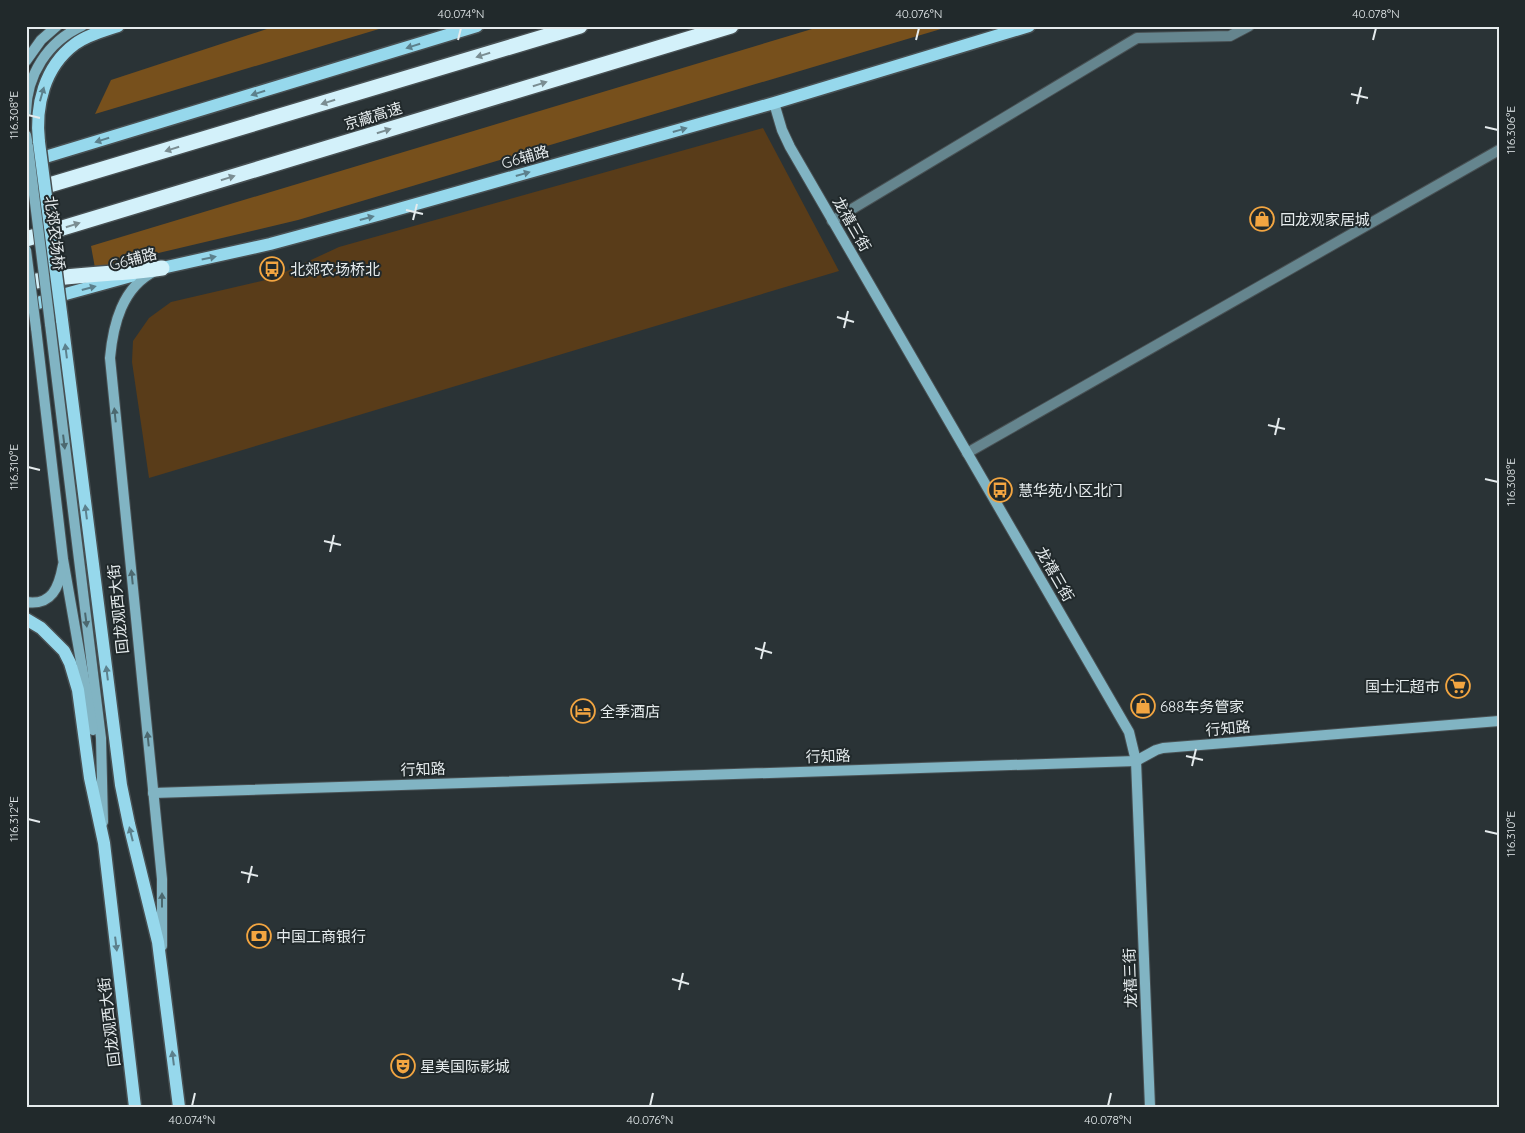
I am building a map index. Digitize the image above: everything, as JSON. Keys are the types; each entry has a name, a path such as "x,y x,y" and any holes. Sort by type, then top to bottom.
{"highway":[{"name":"京藏高速","path":"26,192 580,26"},
{"name":"京藏高速","path":"26,239 731,26"},
{"path":"26,283 162,268"}],"main road":[{"path":"33,144 40,98 49,73 76,43 118,26"},
{"path":"26,163 477,26"},
{"name":"G6辅路","path":"26,307 62,295 162,268 270,244 372,217 774,103 1029,26"},
{"name":"北郊农场桥","path":"33,144 56,322"},
{"name":"回龙观西大街","path":"56,322 122,792 158,942 179,1107"},
{"path":"26,620 41,628 59,644 64,650 75,677 90,778 104,843"},
{"name":"回龙观西大街","path":"104,843 135,1107"}],"street":[{"path":"26,62 41,40 57,26"},
{"path":"26,112 31,80 43,58 60,40 82,26"},
{"path":"832,221 1137,38 1230,36 1250,26"},
{"name":"龙禧三街","path":"774,103 785,137 832,221 1129,732 1136,761 1150,1107"},
{"path":"26,134 33,144"},
{"path":"967,454 1499,150"},
{"name":"北郊农场桥","path":"26,250 36,328"},
{"name":"回龙观西大街","path":"162,268 142,280 129,293 114,329 110,358 162,879 162,966"},
{"name":"回龙观西大街","path":"56,322 101,738 104,843"},
{"name":"回龙观西大街","path":"36,328 63,559 88,698 103,815"},
{"path":"26,602 38,603 52,594 59,582 63,559"},
{"name":"行知路","path":"153,793 1136,761 1163,748 1499,721"}],"shaded area":[{"path":"276,26 389,26 95,114 111,80"},
{"path":"822,26 951,26 298,220 95,268 91,246"},
{"path":"763,128 839,271 149,478 132,362 133,341 149,318 171,302 270,279 339,247"}],"place":[{"name":"回龙观家居城","path":"1262,219"},
{"name":"北郊农场桥北","path":"272,269"},
{"name":"慧华苑小区北门","path":"1000,490"},
{"name":"国士汇超市","path":"1458,686"},
{"name":"688车务管家","path":"1143,706"},
{"name":"全季酒店","path":"583,711"},
{"name":"中国工商银行","path":"259,936"},
{"name":"星美国际影城","path":"403,1066"}]}
